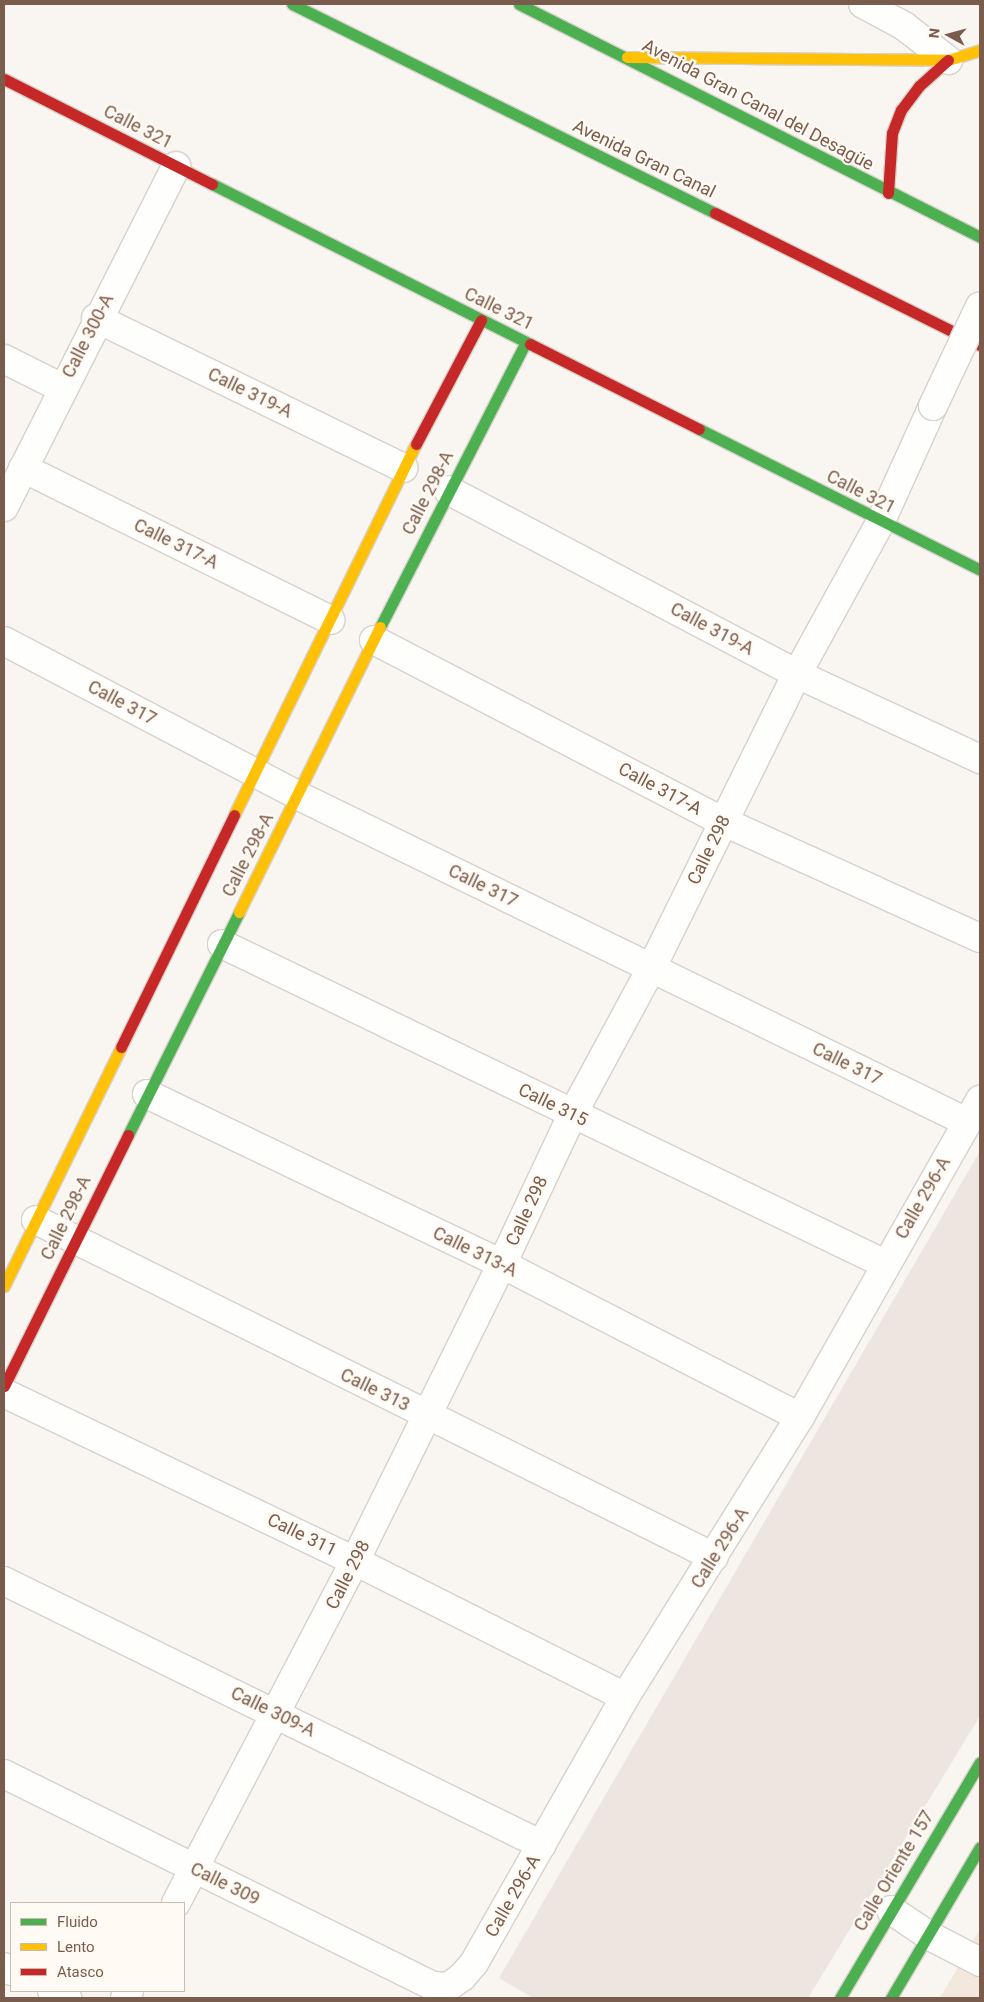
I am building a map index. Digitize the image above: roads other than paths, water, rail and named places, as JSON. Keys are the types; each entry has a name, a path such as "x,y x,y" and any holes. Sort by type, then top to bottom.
{"street":[{"name":"Avenida Gran Canal","path":"292,4 980,345"},
{"name":"Avenida Gran Canal del Desagüe","path":"520,4 627,56 888,193 980,237"},
{"path":"863,4 904,26 948,60"},
{"path":"627,56 948,60 980,50"},
{"path":"888,193 892,133 901,110 919,86 948,60"},
{"name":"Calle 321","path":"4,79 980,570"},
{"name":"Calle 300-A","path":"4,507 96,318 176,166"},
{"name":"Calle 298","path":"177,1902 277,1714 355,1561 502,1264 572,1115 651,969 722,821 797,674 881,521 980,306"},
{"name":"Calle 319-A","path":"96,318 403,468"},
{"name":"Calle 298-A","path":"4,1286 257,773 403,468 481,320"},
{"name":"Calle 298-A","path":"4,1386 147,1094 448,490 526,342"},
{"path":"4,359 62,388"},
{"name":"Calle 317-A","path":"23,468 330,620"},
{"name":"Calle 319-A","path":"448,490 797,674 980,759"},
{"name":"Calle 317-A","path":"374,640 722,821 980,938"},
{"name":"Calle 317","path":"4,641 297,795 651,969 974,1111"},
{"name":"Calle 315","path":"222,944 572,1115 885,1264"},
{"name":"Calle 313-A","path":"147,1094 502,1264 800,1417"},
{"name":"Calle 296-A","path":"448,1987 462,1978 474,1963 625,1697 800,1417 885,1264 974,1111"},
{"name":"Calle 313","path":"36,1220 74,1242 714,1557"},
{"name":"Calle 311","path":"4,1393 355,1561 625,1697"},
{"name":"Calle 309-A","path":"4,1581 542,1845"},
{"name":"Calle Oriente 157","path":"840,1998 980,1762"},
{"name":"Calle 309","path":"4,1774 419,1980 433,1986 448,1987"},
{"path":"891,1998 980,1847"},
{"path":"891,1910 928,1935 980,1962"},
{"path":"54,1992 66,1998"}]}
